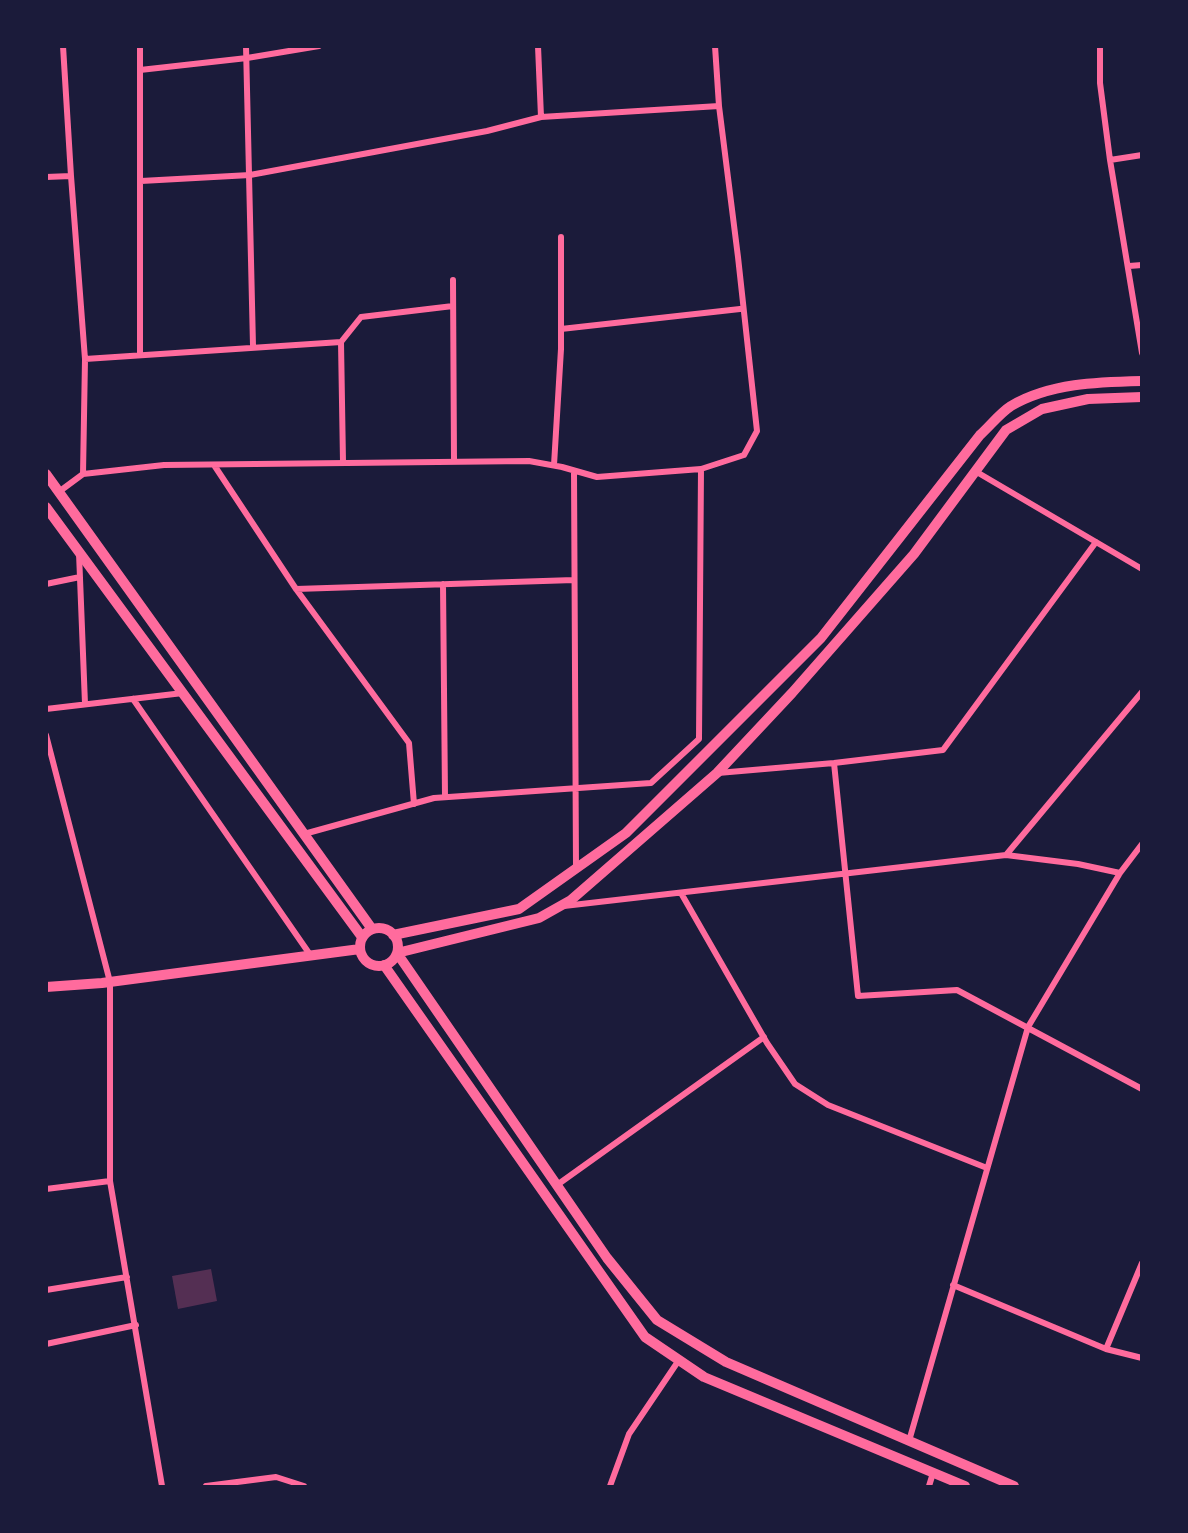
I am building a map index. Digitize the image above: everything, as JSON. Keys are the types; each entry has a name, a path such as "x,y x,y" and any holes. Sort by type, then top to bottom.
{"main road":[{"path":"393,935 519,909 626,833 821,638 980,435 1009,407 1039,394 1090,383 1142,381"},
{"path":"1014,1486 726,1362 657,1320 607,1258 397,953 393,935 384,929 372,929 363,937 360,950 366,961 377,966 384,965 390,962 397,953 539,918 571,900 717,773 792,693 914,554 1006,430 1042,409 1088,399 1142,397"},
{"path":"46,474 372,929"},
{"path":"46,507 363,937"},
{"path":"46,987 110,982 360,950"},
{"path":"384,965 645,1337 704,1377 965,1486"}],"street":[{"path":"63,46 85,359 83,474"},
{"path":"140,46 140,355"},
{"path":"246,46 253,346"},
{"path":"140,70 247,58 319,46"},
{"path":"538,46 541,117"},
{"path":"60,491 83,474 164,465 529,461 554,465 597,477 701,469 744,454 757,431 719,106 715,46"},
{"path":"1100,46 1100,83 1110,160 1142,353"},
{"path":"141,181 250,175 487,131 541,117 719,106"},
{"path":"1110,160 1142,154"},
{"path":"46,177 71,176"},
{"path":"554,465 561,329 561,237"},
{"path":"1129,266 1142,265"},
{"path":"453,280 454,461"},
{"path":"343,462 341,342 361,317 453,306"},
{"path":"561,329 740,309"},
{"path":"85,359 253,346 341,342"},
{"path":"214,465 296,589 409,742 414,804"},
{"path":"304,834 445,797 651,783 699,739 701,469"},
{"path":"574,471 576,869"},
{"path":"975,471 1142,569"},
{"path":"717,773 834,763 943,750 1096,542"},
{"path":"79,550 85,704"},
{"path":"46,584 80,577"},
{"path":"296,589 574,580"},
{"path":"442,584 445,797"},
{"path":"1006,855 1142,692"},
{"path":"46,709 184,693"},
{"path":"133,699 311,956"},
{"path":"46,735 110,982 110,1181 162,1486"},
{"path":"834,763 858,996 957,990 1142,1089"},
{"path":"909,1441 1028,1027 1120,873 1142,844"},
{"path":"559,907 1006,855 1078,864 1120,873"},
{"path":"681,893 764,1037 795,1084 828,1105 987,1168"},
{"path":"557,1185 764,1037"},
{"path":"46,1189 110,1181"},
{"path":"1107,1349 1142,1263"},
{"path":"46,1290 127,1277"},
{"path":"953,1286 1107,1349 1142,1358"},
{"path":"46,1344 136,1325"},
{"path":"610,1486 629,1434 679,1360"},
{"path":"929,1486 933,1473"},
{"path":"206,1486 276,1477 304,1486"}],"building":[{"path":"211,1269 217,1301 178,1309 172,1276"}]}
